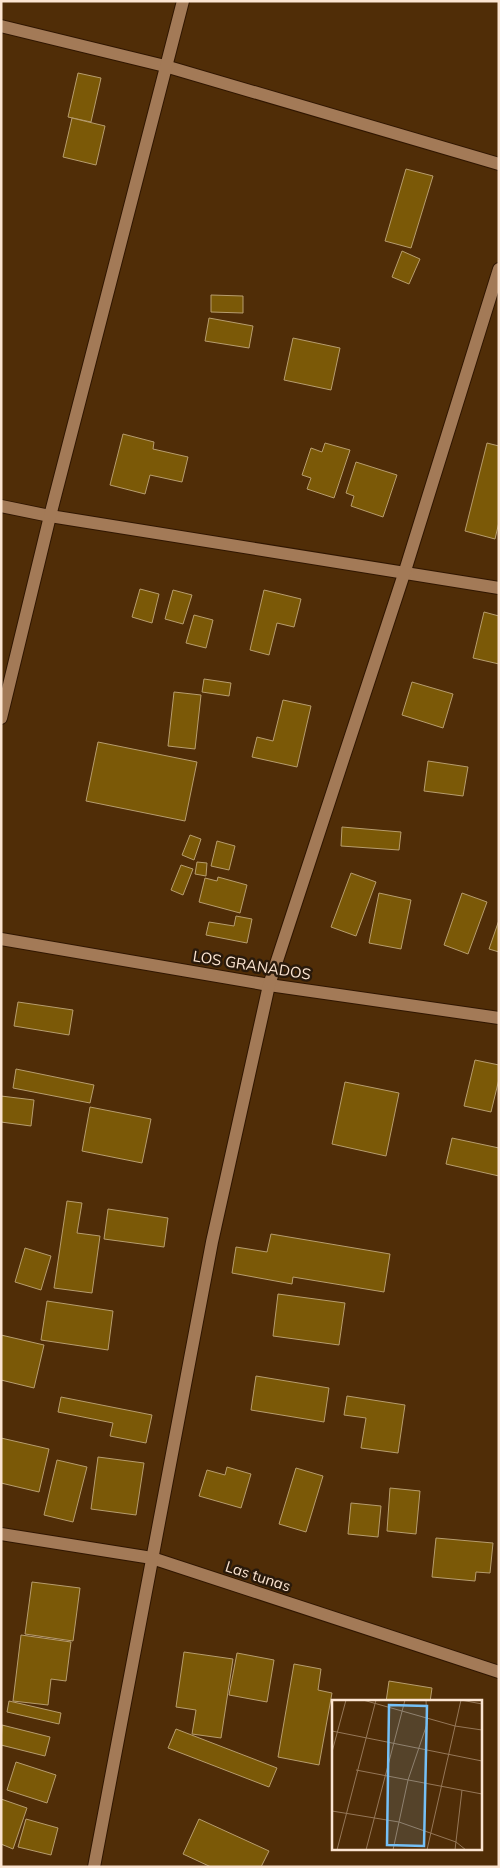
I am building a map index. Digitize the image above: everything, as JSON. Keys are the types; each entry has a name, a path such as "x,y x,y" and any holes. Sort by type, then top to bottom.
{"street":[{"path":"1,718 50,516 182,1"},
{"path":"1,26 164,66 499,164"},
{"path":"94,1867 212,1242 269,985 404,574 499,269"},
{"path":"1,506 50,516 499,588"},
{"name":"LOS GRANADOS","path":"1,938 269,985 499,1018"},
{"name":"Las tunas","path":"1,1534 152,1558 499,1672"}],"building":[{"path":"78,73 101,78 91,122 68,117"},
{"path":"72,118 105,126 96,165 63,157"},
{"path":"406,169 433,176 411,248 385,241"},
{"path":"402,251 420,259 409,284 392,277"},
{"path":"211,295 243,296 243,313 211,312"},
{"path":"209,318 253,326 249,348 205,341"},
{"path":"293,338 340,348 331,390 284,380"},
{"path":"123,434 154,442 153,449 188,457 182,482 150,475 145,494 110,485"},
{"path":"325,443 350,450 334,498 307,489 311,478 302,475 311,448 322,452"},
{"path":"487,443 499,446 499,522 495,539 465,531"},
{"path":"356,462 397,475 383,517 351,506 354,496 346,493"},
{"path":"140,589 159,594 152,623 132,617"},
{"path":"173,590 192,595 183,624 165,619"},
{"path":"264,590 301,599 294,627 277,623 269,655 250,650"},
{"path":"484,612 499,616 499,664 473,658"},
{"path":"194,615 213,620 206,648 186,643"},
{"path":"204,679 231,683 229,696 202,692"},
{"path":"412,682 453,694 443,728 402,715"},
{"path":"174,692 201,695 195,749 168,746"},
{"path":"283,700 311,706 297,767 252,757 257,737 273,741"},
{"path":"98,742 197,762 185,821 86,801"},
{"path":"428,761 468,767 463,796 424,791"},
{"path":"342,827 401,832 399,850 341,846"},
{"path":"190,835 201,839 194,860 182,855"},
{"path":"217,841 235,846 229,870 211,866"},
{"path":"197,862 207,863 206,876 195,874"},
{"path":"181,865 193,869 183,895 171,890"},
{"path":"351,873 376,882 356,936 331,927"},
{"path":"218,877 247,885 240,913 199,902 205,878 217,881"},
{"path":"379,893 411,900 401,949 369,943"},
{"path":"462,893 487,902 468,954 444,945"},
{"path":"236,916 252,919 247,943 206,935 209,922 234,926"},
{"path":"499,920 499,952 489,949"},
{"path":"18,1002 73,1010 69,1035 14,1026"},
{"path":"475,1060 499,1065 499,1079 491,1112 464,1106"},
{"path":"16,1069 94,1085 90,1103 13,1088"},
{"path":"345,1082 399,1093 386,1156 332,1144"},
{"path":"1,1096 34,1100 31,1126 1,1122"},
{"path":"90,1107 151,1119 142,1163 82,1151"},
{"path":"452,1138 499,1148 499,1176 446,1164"},
{"path":"67,1201 82,1203 77,1233 100,1236 92,1293 54,1288"},
{"path":"108,1209 168,1218 164,1247 104,1239"},
{"path":"271,1234 390,1254 384,1292 293,1277 292,1284 232,1273 236,1247 267,1252"},
{"path":"25,1248 51,1256 41,1290 15,1282"},
{"path":"278,1294 345,1303 339,1345 273,1336"},
{"path":"47,1301 113,1311 108,1350 41,1340"},
{"path":"1,1335 44,1345 34,1388 1,1380"},
{"path":"256,1376 329,1388 324,1422 251,1410"},
{"path":"347,1396 405,1405 398,1453 361,1448 366,1418 344,1415"},
{"path":"61,1397 152,1415 146,1443 110,1436 113,1423 58,1412"},
{"path":"1,1438 49,1449 39,1492 1,1483"},
{"path":"98,1457 144,1463 136,1515 91,1509"},
{"path":"57,1460 87,1467 73,1522 44,1515"},
{"path":"227,1467 251,1474 241,1508 199,1496 207,1470 225,1475"},
{"path":"296,1468 323,1476 306,1532 279,1524"},
{"path":"390,1488 420,1491 416,1534 387,1531"},
{"path":"351,1503 381,1506 378,1537 348,1534"},
{"path":"436,1538 493,1543 490,1573 476,1572 475,1581 432,1577"},
{"path":"32,1582 80,1588 73,1641 25,1634"},
{"path":"21,1635 71,1642 66,1681 51,1679 48,1705 13,1701"},
{"path":"184,1652 233,1659 221,1738 192,1734 196,1710 176,1707"},
{"path":"237,1653 274,1660 267,1702 229,1695"},
{"path":"294,1664 321,1669 318,1690 332,1693 319,1765 278,1757"},
{"path":"389,1681 432,1688 430,1700 386,1700"},
{"path":"9,1701 61,1713 59,1724 7,1712"},
{"path":"2,1725 50,1737 45,1756 1,1745"},
{"path":"176,1729 277,1768 269,1787 168,1748"},
{"path":"16,1762 56,1775 47,1803 7,1790"},
{"path":"1,1799 27,1808 13,1849 1,1844"},
{"path":"26,1819 58,1828 51,1855 18,1847"},
{"path":"199,1819 269,1851 261,1867 211,1867 183,1854"}]}
